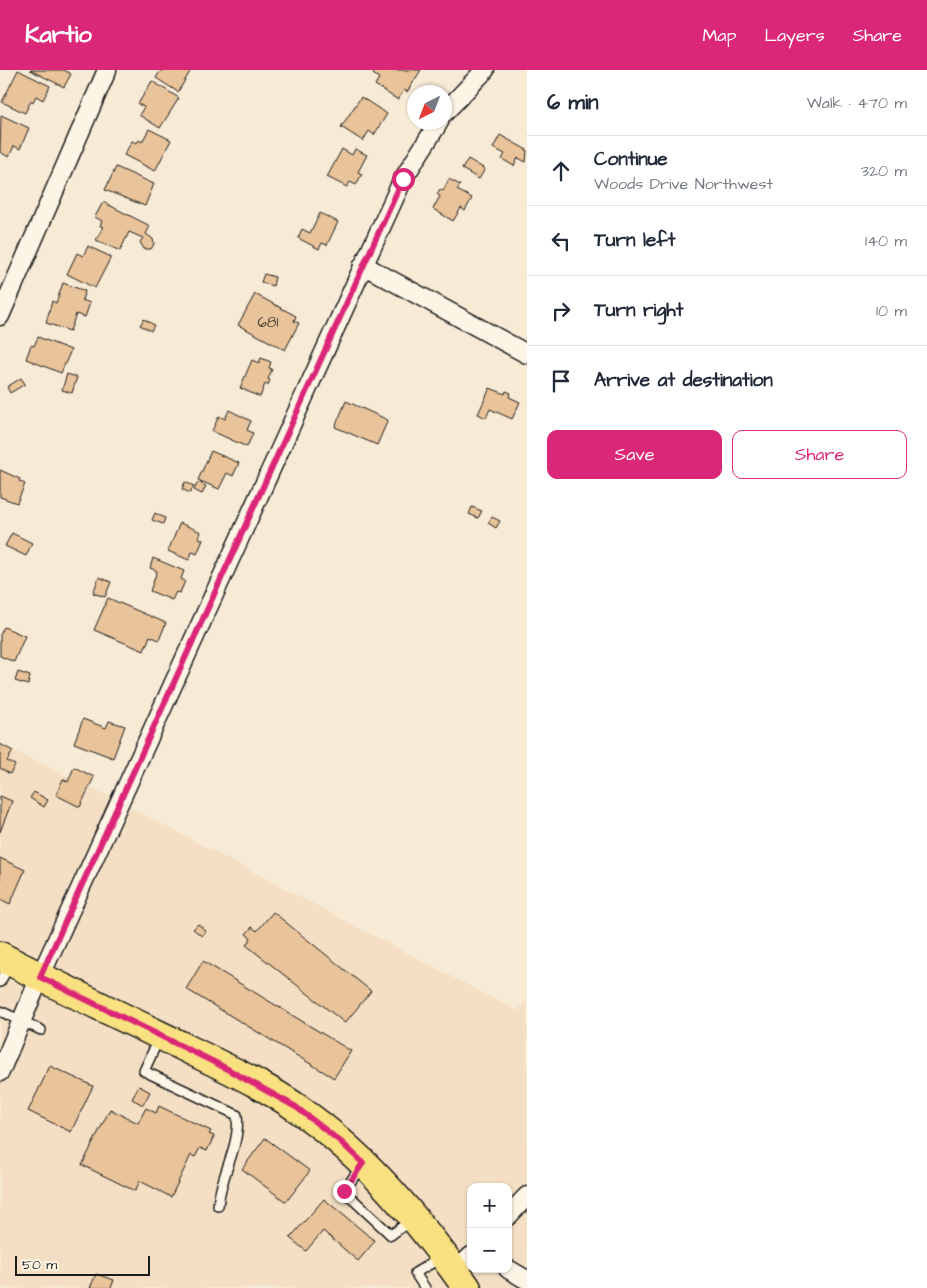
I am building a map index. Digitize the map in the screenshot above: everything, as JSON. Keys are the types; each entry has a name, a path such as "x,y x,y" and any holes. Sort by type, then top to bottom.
{"main road":[{"path":"4,967 40,977 218,1064 296,1107 341,1142 363,1163 415,1217 459,1268"}],"street":[{"path":"0,316 107,70"},
{"path":"452,105 485,70"},
{"path":"0,1072 40,977 363,265 403,179 434,130"},
{"path":"363,265 527,354"},
{"path":"512,1212 527,1196"},
{"path":"512,1271 527,1280"}],"lane":[{"path":"0,1011 41,1030"},
{"path":"160,1036 144,1071 237,1116 239,1130 219,1188 218,1206"},
{"path":"425,1288 415,1273 459,1268"}],"shaded area":[{"path":"0,744 109,796 517,1011 527,1000 527,1288 0,1288"}],"building":[{"path":"18,70 50,86 43,100 36,96 25,113 2,102"},
{"path":"30,70 64,70 71,74 64,87"},
{"path":"161,70 191,70 178,92 156,78"},
{"path":"375,70 421,70 411,85 407,85 407,92 404,90 398,100 375,85 379,78 373,74"},
{"path":"152,81 179,98 160,128 139,115 144,107 138,104"},
{"path":"361,97 387,114 374,135 369,131 363,141 341,127"},
{"path":"1,115 29,128 20,149 14,146 9,157 0,152"},
{"path":"149,129 171,140 155,171 124,155 132,141 137,143 139,140 142,142"},
{"path":"500,135 527,150 526,162 518,158 514,166 502,159 505,154 493,148"},
{"path":"342,149 352,155 355,149 367,155 358,172 362,174 356,185 350,182 347,187 327,177"},
{"path":"468,159 485,169 479,179 462,169"},
{"path":"116,167 154,184 145,206 105,190"},
{"path":"449,179 460,185 457,190 472,198 465,211 461,208 453,221 433,209 440,196 437,194 440,189 443,191"},
{"path":"103,202 150,226 146,234 153,239 154,244 151,249 144,249 140,242 143,238 129,232 120,251 96,240 103,227 100,226 102,221 95,217"},
{"path":"320,213 338,222 327,245 322,243 319,249 298,238 302,229 310,233"},
{"path":"88,246 111,257 95,288 67,274 77,253 83,256"},
{"path":"264,274 275,277 273,286 261,282"},
{"path":"63,283 85,291 82,300 90,303 85,317 76,314 70,331 46,323 52,301 56,303"},
{"path":"255,294 296,316 294,321 299,323 285,350 238,325"},
{"path":"144,319 154,325 151,331 140,325"},
{"path":"38,337 71,350 61,373 26,359 31,345 34,346"},
{"path":"261,358 271,362 269,368 272,369 268,385 265,384 260,397 240,388 252,360 259,363"},
{"path":"67,374 77,377 72,393 62,390"},
{"path":"21,378 25,384 10,393 7,387"},
{"path":"490,388 505,394 506,391 511,393 509,397 520,402 512,419 490,409 486,418 478,414"},
{"path":"346,401 388,420 377,445 335,427"},
{"path":"229,410 251,421 247,430 253,433 247,447 212,431 219,416 225,419"},
{"path":"211,451 239,463 233,476 227,473 219,489 198,480"},
{"path":"0,470 20,479 19,481 25,484 17,503 0,497"},
{"path":"185,482 194,486 190,493 182,489"},
{"path":"198,482 206,486 202,494 194,490"},
{"path":"472,507 482,511 478,518 469,514"},
{"path":"155,513 165,518 163,524 152,520"},
{"path":"492,517 500,521 496,528 488,523"},
{"path":"180,523 201,532 199,538 203,540 197,554 192,552 189,560 168,551"},
{"path":"12,533 32,543 26,556 5,546"},
{"path":"153,558 184,571 181,579 185,581 180,593 176,592 172,600 150,591 157,571 150,568"},
{"path":"99,577 111,582 105,597 93,593"},
{"path":"108,598 166,623 159,640 150,636 144,651 94,630"},
{"path":"4,627 25,636 14,662 0,656 0,635"},
{"path":"18,672 30,676 28,685 15,681"},
{"path":"83,719 106,728 109,721 125,726 113,758 74,743"},
{"path":"0,744 13,751 7,761 15,765 10,774 0,768"},
{"path":"74,767 94,777 80,807 56,795 63,779 68,782"},
{"path":"34,792 48,800 44,807 30,798"},
{"path":"0,796 12,801 0,832"},
{"path":"0,858 25,870 10,904 0,899"},
{"path":"273,912 371,991 345,1023 246,945 251,938 246,934 252,927 257,931"},
{"path":"198,924 206,931 202,936 193,929"},
{"path":"203,961 351,1051 334,1078 186,989"},
{"path":"50,1066 93,1086 71,1132 28,1111"},
{"path":"139,1086 150,1092 143,1105 132,1099"},
{"path":"159,1106 211,1131 209,1134 214,1136 207,1151 200,1148 195,1157 191,1155 171,1197 140,1181 135,1191 82,1165 110,1109 138,1123 146,1108 156,1113"},
{"path":"265,1138 310,1171 286,1202 242,1169"},
{"path":"324,1199 375,1241 358,1261 323,1231 306,1251 290,1238"},
{"path":"96,1274 114,1280 111,1288 90,1288"}],"route":[{"path":"344,1191 363,1163 341,1142 296,1107 218,1064 40,977 403,179"}]}
